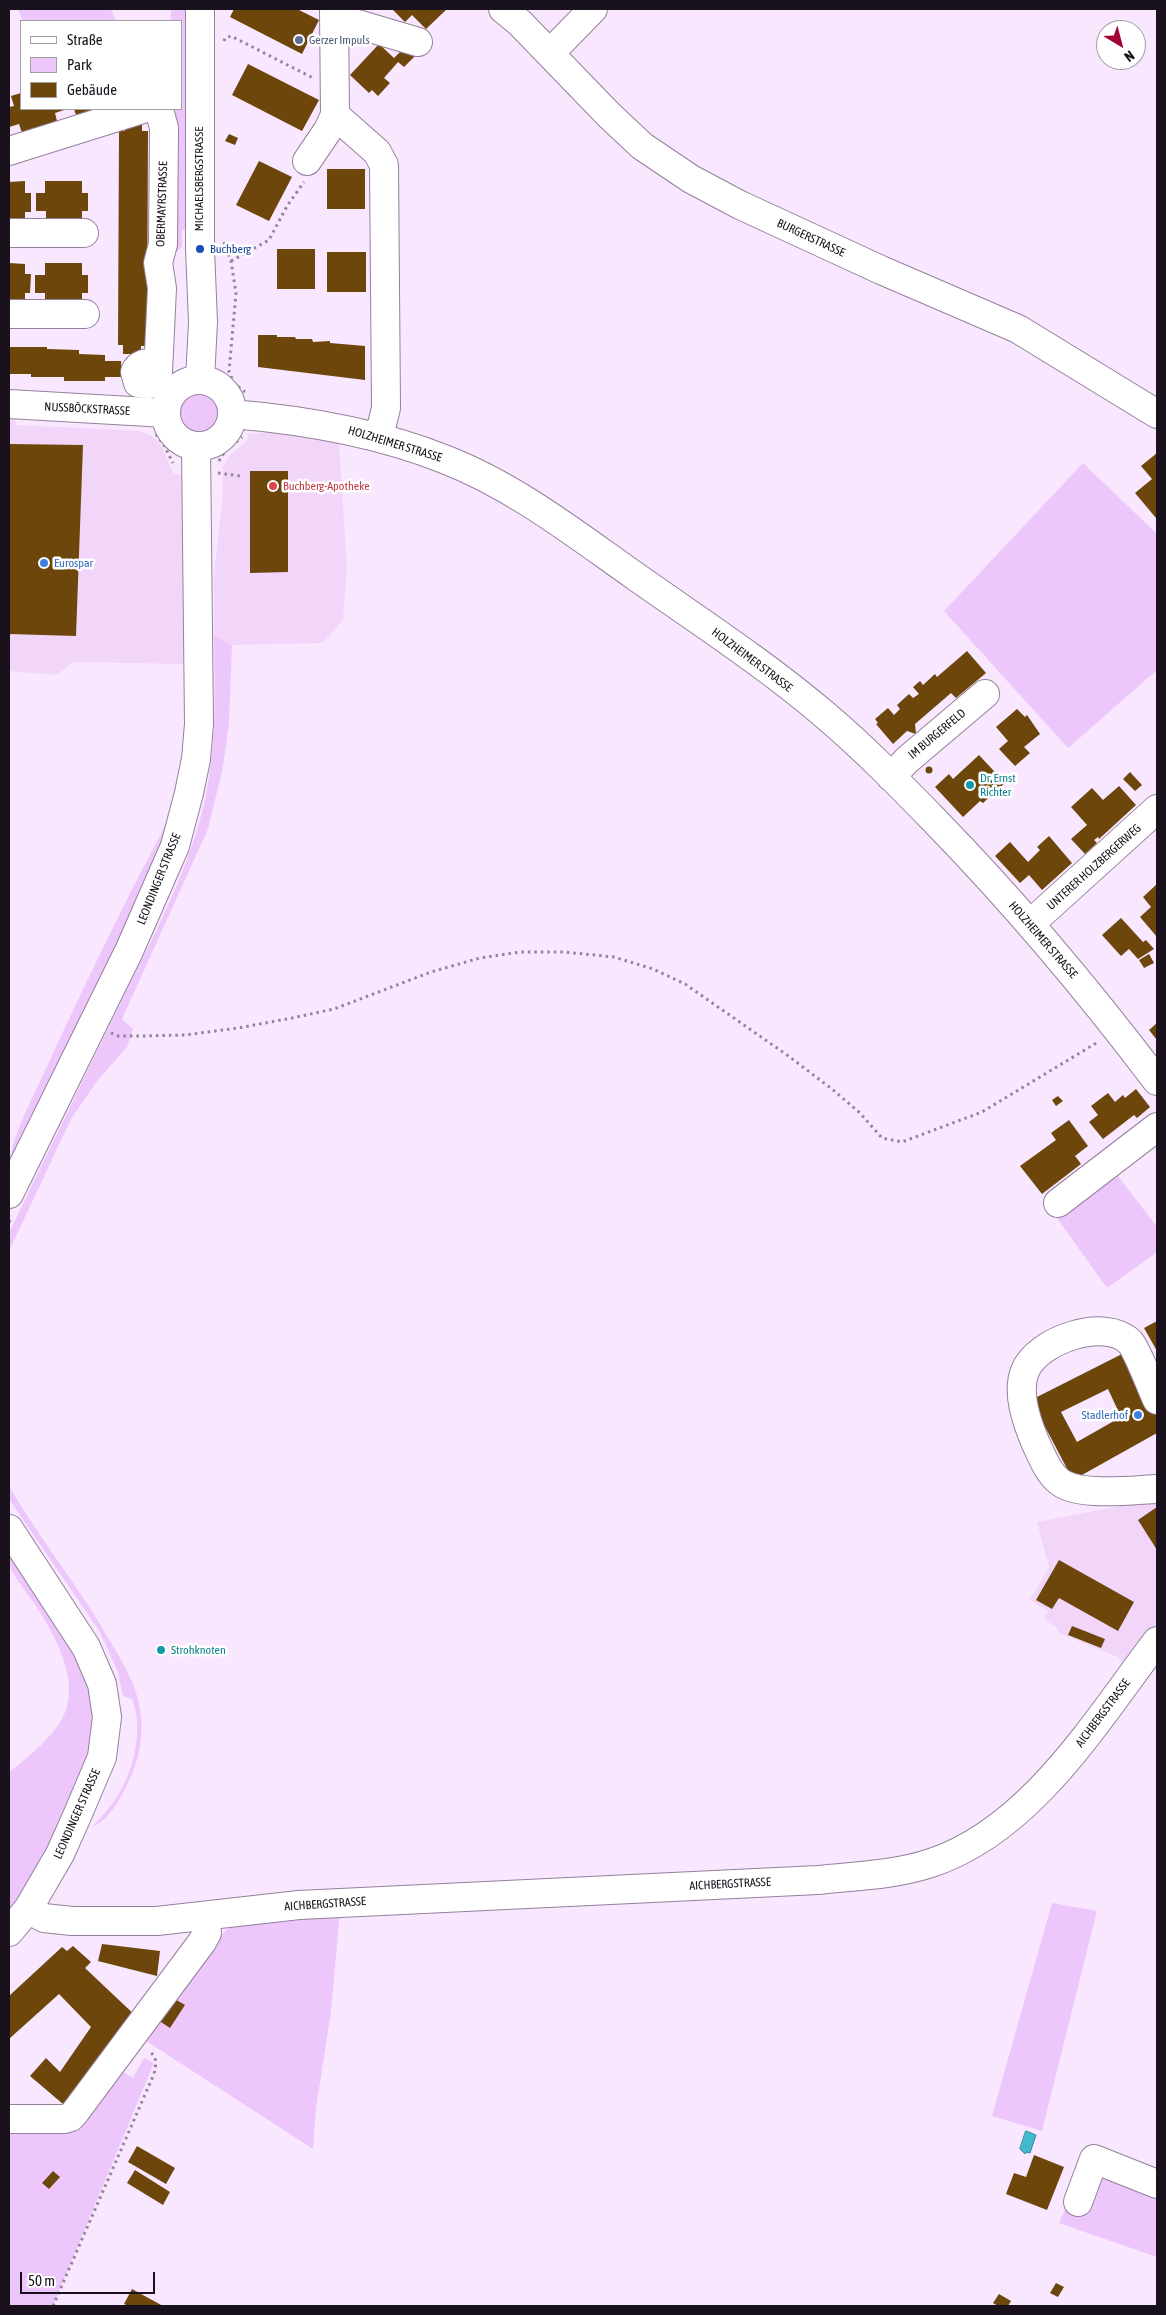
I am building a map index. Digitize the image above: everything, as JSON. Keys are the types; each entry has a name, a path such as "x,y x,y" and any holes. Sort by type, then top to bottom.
{"street":[{"name":"MICHAELSBERGSTRASSE","path":"200,9 200,249 203,322 200,380"},
{"name":"BURGERSTRASSE","path":"503,9 550,53 609,115 642,146 690,179 740,205 873,266 1018,329 1157,414"},
{"path":"550,53 593,9"},
{"path":"307,161 328,130 335,115 334,15 347,21 418,42"},
{"path":"9,151 139,110"},
{"name":"OBERMAYRSTRASSE","path":"156,110 160,113 164,128 163,244 158,263 162,288 158,362"},
{"path":"335,115 377,152 384,165 386,408 378,438"},
{"path":"9,233 84,233"},
{"path":"9,314 85,314"},
{"path":"200,380 208,381 223,391 231,405 232,414 228,429 222,436 206,446 203,463 169,428 158,422 175,390 192,381 200,380"},
{"name":"NUSSBÖCKSTRASSE","path":"9,404 158,422"},
{"name":"HOLZHEIMER STRASSE","path":"232,414 322,424 378,438 446,459 525,500 752,658 826,716 891,776 966,853 1030,924 1157,1081"},
{"name":"LEONDINGER STRASSE","path":"9,1194 129,951 175,846 190,793 196,760 199,724 203,463"},
{"name":"IM BURGERFELD","path":"891,776 907,760 985,694"},
{"name":"UNTERER HOLZBERGERWEG","path":"1030,924 1157,809"},
{"path":"1058,1203 1157,1127"},
{"path":"1154,1383 1130,1343 1110,1332 1097,1331 1069,1336 1040,1352 1025,1370 1021,1385 1022,1401 1034,1439 1054,1476 1064,1484 1076,1489 1157,1489"},
{"name":"LEONDINGER STRASSE","path":"9,1529 86,1647 102,1684 107,1717 102,1757 93,1782 60,1854 28,1909 9,1932"},
{"name":"AICHBERGSTRASSE","path":"28,1909 44,1918 72,1921 157,1921 299,1905 818,1880 889,1873 930,1864 968,1847 1020,1810 1061,1767 1157,1641"},
{"path":"9,2119 64,2119 71,2117 202,1942 207,1933 206,1916"},
{"path":"1078,2202 1094,2159 1157,2184"}],"path":[{"path":"224,42 225,38 231,36 316,79"},
{"path":"230,261 269,240 287,206 310,173 307,161"},
{"path":"158,422 164,445 176,470 203,463 240,476"},
{"path":"92,1028 118,1036 185,1035 238,1028 334,1009 431,972 480,958 520,952 555,952 614,957 653,969 685,984 787,1055 832,1089 860,1113 882,1138 902,1142 982,1112 1096,1044 1116,1028"},
{"path":"54,2306 154,2074"}],"shaded area":[{"path":"9,416 15,417 16,425 139,431 154,437 161,445 173,473 181,475 186,664 73,662 57,675 9,671"},
{"path":"299,431 300,436 339,443 347,568 343,619 322,643 232,645 214,635 214,576 223,493 223,466 230,455 246,442 249,434"},
{"path":"1157,1499 1157,1630 1122,1669 1122,1662 1118,1657 1059,1633 1057,1628 1044,1619 1048,1611 1030,1600 1049,1567 1037,1522"}],"green space":[{"path":"18,9 111,9 116,20 23,20"},
{"path":"188,9 186,230 182,230 182,247 175,253 172,110 182,110 182,20 171,20 171,10"},
{"path":"199,394 213,399 218,413 213,427 199,432 185,427 180,413 185,399"},
{"path":"1083,463 1157,534 1157,670 1068,748 944,611"},
{"path":"214,635 232,645 229,723 223,767 208,829 122,1019 133,1029 127,1047 97,1081 71,1119 9,1251 9,1233 165,912 194,840 210,771 215,703"},
{"path":"178,796 156,865 9,1169 13,1146 28,1108"},
{"path":"1112,1168 1157,1227 1157,1252 1107,1288 1054,1214"},
{"path":"9,1486 98,1621 132,1682 140,1708 140,1743 131,1776 120,1799 112,1810 103,1820 92,1827 114,1801 128,1774 137,1736 135,1710 132,1699 123,1696 118,1672 100,1632 9,1499"},
{"path":"9,1545 89,1675 95,1722 87,1763 41,1863 9,1913 9,1772 43,1743 58,1726 67,1707 69,1694 66,1667 62,1654 43,1617 11,1569 8,1560"},
{"path":"1052,1903 1097,1911 1042,2131 992,2116"},
{"path":"340,1911 331,2012 316,2108 313,2149 137,2035 218,1939 229,1927 239,1920"},
{"path":"144,2058 154,2063 53,2306 9,2306 9,2124 38,2124 119,2069 133,2078"},
{"path":"1106,2171 1157,2191 1157,2257 1059,2223 1069,2201"}],"water":[{"path":"1026,2131 1036,2135 1030,2153 1026,2152 1025,2154 1020,2149"}],"building":[{"path":"234,9 297,9 319,20 302,54 230,17"},
{"path":"392,9 447,9 426,29 412,15 405,22"},
{"path":"379,44 394,58 405,47 415,56 404,67 398,62 384,78 390,83 378,96 372,90 369,93 350,75"},
{"path":"248,64 319,100 302,131 232,95"},
{"path":"20,93 20,110 64,110 55,113 57,121 22,133 19,124 9,127 9,107 14,106 11,96"},
{"path":"74,110 91,110 76,115"},
{"path":"125,123 142,123 142,131 148,131 147,346 141,346 141,354 123,354 123,345 118,345 119,131 125,131"},
{"path":"229,134 238,138 235,145 225,141"},
{"path":"259,161 292,177 269,221 236,205"},
{"path":"327,169 365,169 365,209 327,209"},
{"path":"25,181 25,193 31,193 31,212 25,212 25,218 9,218 9,182"},
{"path":"45,181 82,181 82,193 88,193 88,211 82,211 82,218 46,218 46,211 36,211 36,193 45,193"},
{"path":"277,249 315,249 315,289 277,289"},
{"path":"327,252 366,252 366,292 327,292"},
{"path":"9,263 25,264 25,274 31,274 30,293 25,293 25,299 9,299"},
{"path":"45,263 82,263 82,275 88,275 88,293 82,293 82,300 45,300 45,293 35,293 35,275 45,275"},
{"path":"258,335 277,335 277,337 312,339 313,342 330,341 330,343 365,346 365,380 258,367"},
{"path":"9,347 47,347 47,349 79,350 79,354 105,355 105,361 121,361 122,377 105,377 105,381 64,381 64,377 31,377 31,374 9,374"},
{"name":"Eurospar","path":"9,444 83,445 76,636 9,634"},
{"path":"1157,453 1156,518 1135,493 1152,479 1141,466"},
{"path":"250,471 288,471 288,572 250,573"},
{"path":"967,651 986,673 956,698 951,693 915,724 916,734 907,731 893,744 876,724 878,723 875,719 888,708 894,715 900,709 897,705 909,694 913,698 919,694 913,687 920,681 923,685 935,674 937,677"},
{"path":"1017,709 1025,717 1027,715 1040,734 1024,747 1030,753 1015,766 999,749 1008,741 996,727"},
{"name":"Dr. Ernst Richter","path":"979,755 1005,783 983,803 980,801 963,817 935,787 949,774 953,779"},
{"path":"929,766 933,770 929,774 925,770"},
{"path":"1130,772 1142,785 1135,791 1123,779"},
{"path":"1119,786 1136,805 1099,839 1098,837 1094,840 1097,843 1085,854 1071,839 1087,825 1071,807 1092,788 1103,800"},
{"path":"1049,836 1072,863 1042,890 1029,875 1020,883 995,856 1010,842 1028,862 1040,850 1037,847"},
{"path":"1157,884 1157,937 1140,917 1151,907 1143,897"},
{"path":"1121,918 1143,942 1146,940 1154,949 1138,959 1129,949 1121,956 1102,935"},
{"path":"1149,954 1154,963 1144,968 1139,960"},
{"path":"1157,1023 1157,1040 1149,1030"},
{"path":"1136,1089 1150,1107 1137,1118 1134,1115 1103,1139 1089,1122 1098,1115 1091,1106 1108,1093 1115,1102 1123,1095 1125,1098"},
{"path":"1058,1096 1063,1101 1056,1106 1052,1100"},
{"path":"1069,1120 1088,1146 1075,1156 1081,1164 1042,1194 1020,1166 1056,1140 1051,1133"},
{"path":"1157,1321 1157,1351 1144,1328"},
{"name":"Stadlerhof","path":"1126,1352 1157,1417 1157,1433 1073,1480 1031,1400","holes":["1108,1389 1121,1417 1077,1442 1061,1412"]},
{"path":"1157,1507 1157,1550 1138,1520"},
{"path":"1059,1560 1134,1602 1118,1631 1059,1598 1052,1609 1036,1600"},
{"path":"1072,1626 1105,1639 1101,1648 1068,1635"},
{"path":"102,1944 160,1951 157,1976 98,1961"},
{"path":"73,1946 91,1962 85,1968 139,2019 70,2110 30,2076 46,2058 60,2072 91,2027 59,1994 9,2039 9,1996 62,1947 67,1951"},
{"path":"173,1998 185,2005 170,2028 158,2020"},
{"path":"137,2146 175,2168 166,2184 128,2162"},
{"path":"1034,2155 1064,2167 1047,2210 1006,2194 1014,2173 1026,2177"},
{"path":"135,2170 170,2192 163,2205 127,2183"},
{"path":"53,2171 60,2177 49,2189 42,2183"},
{"path":"1056,2283 1064,2287 1058,2297 1050,2293"},
{"path":"132,2289 163,2306 128,2306 124,2304"},
{"path":"999,2294 1011,2301 1008,2306 998,2306 993,2303"}],"place":[{"name":"Gerzer Impuls","path":"299,40"},
{"name":"Buchberg","path":"200,249"},
{"name":"Buchberg-Apotheke","path":"273,486"},
{"name":"Eurospar","path":"44,563"},
{"name":"Dr. Ernst Richter","path":"970,785"},
{"name":"Stadlerhof","path":"1138,1415"},
{"name":"Strohknoten","path":"161,1650"}]}
